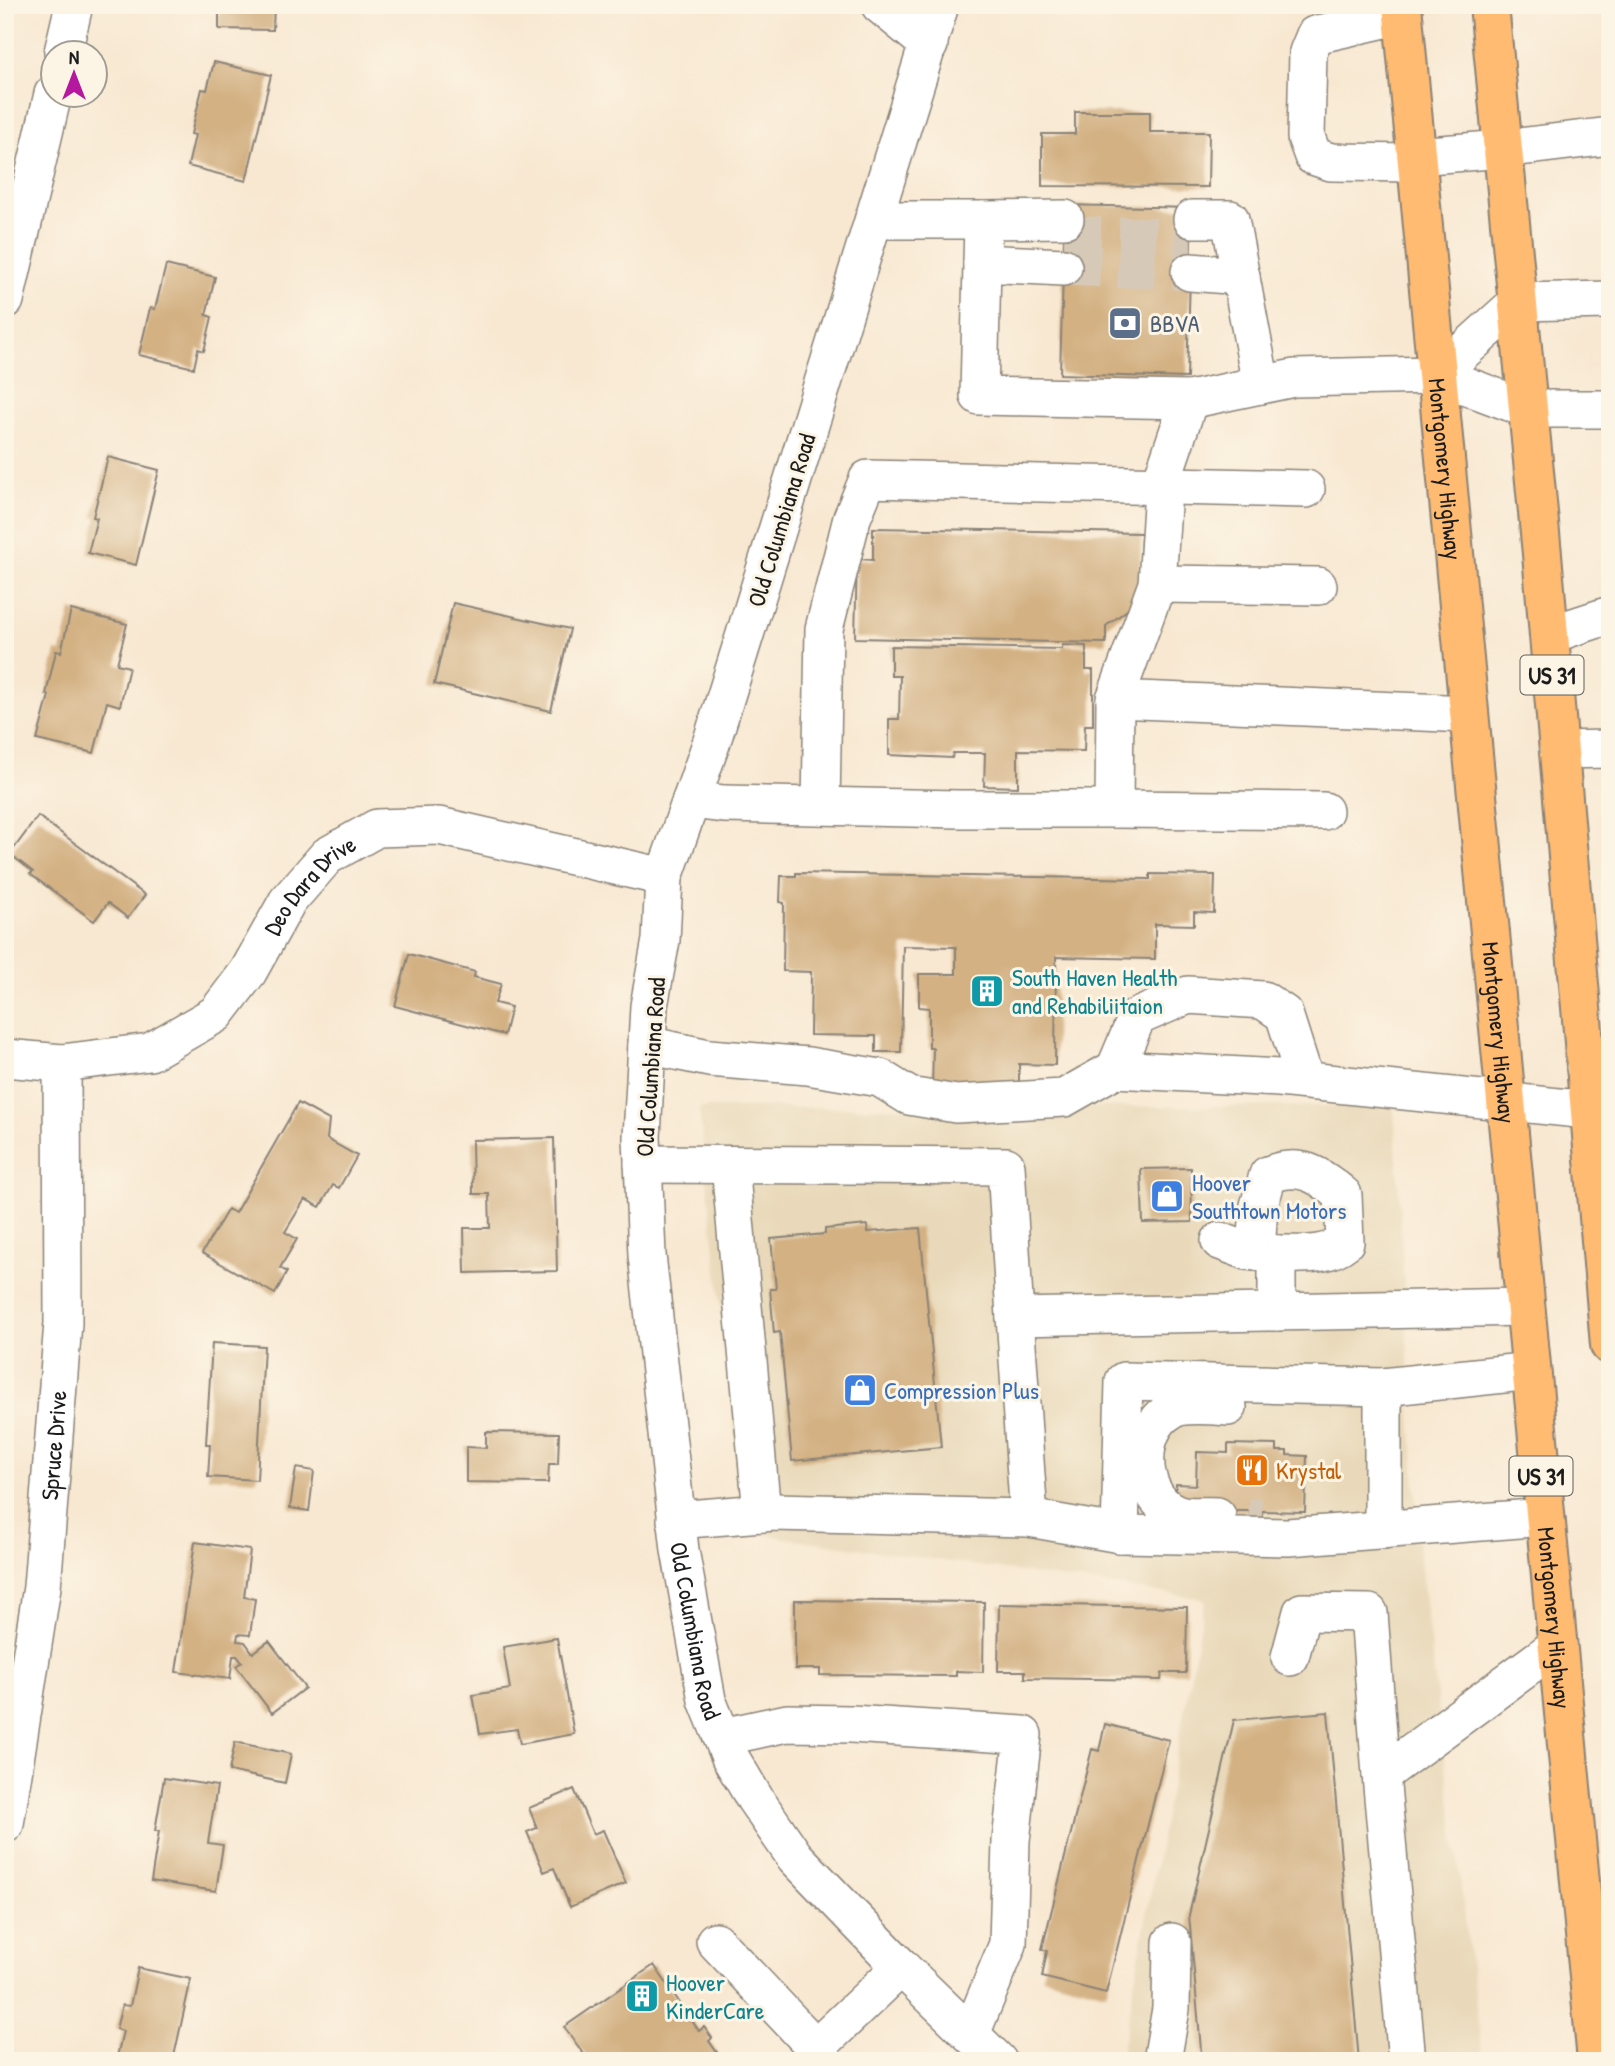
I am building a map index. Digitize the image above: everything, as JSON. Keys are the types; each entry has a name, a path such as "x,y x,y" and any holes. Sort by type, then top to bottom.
{"main road":[{"name":"US 31","path":"1489,5 1558,750 1597,1065 1588,1110 1602,1175 1610,1345"},
{"name":"Montgomery Highway","path":"1402,10 1597,2061"}],"street":[{"path":"66,38 74,5"},
{"path":"880,5 929,45"},
{"name":"Old Columbiana Road","path":"940,5 712,741 664,877 661,940 649,1006 642,1137 647,1255 676,1520 708,1700 722,1737 730,1757 755,1799 795,1857 901,1967 998,2061"},
{"path":"1402,10 1315,35 1308,52 1306,137 1313,156 1331,162 1416,160 1610,136"},
{"path":"5,300 13,235 49,108"},
{"path":"874,220 983,242 1064,243"},
{"path":"983,242 979,396 1189,400 1294,378 1437,375 1528,409 1610,410"},
{"path":"1235,248 1191,246 1235,248"},
{"path":"1235,248 1261,385"},
{"path":"1437,375 1518,302 1610,300"},
{"path":"1114,809 1115,699 1157,584 1164,474 1189,400"},
{"path":"821,806 824,629 852,518 868,478 1306,489"},
{"path":"1157,584 1318,586"},
{"path":"1549,635 1610,615"},
{"path":"1115,699 1469,714"},
{"path":"1558,750 1610,749"},
{"path":"691,800 724,804 821,806 1324,811"},
{"name":"Deo Dara Drive","path":"5,1058 62,1063 150,1052 216,1014 248,972 287,902 327,856 377,828 439,826 664,877"},
{"path":"1115,1069 1137,1017 1188,996 1200,996 1263,1000 1284,1014 1305,1080"},
{"path":"647,1045 709,1058 808,1066 880,1078 909,1096 956,1104 1064,1098 1115,1069 1305,1080 1588,1110"},
{"name":"Spruce Drive","path":"5,1824 42,1587 63,1322 62,1063"},
{"path":"643,1164 1006,1166 1029,1518"},
{"path":"730,1165 762,1513"},
{"path":"1220,1241 1267,1253 1278,1312"},
{"path":"1015,1317 1525,1307"},
{"path":"1382,1524 1177,1514 1168,1510 1156,1496 1148,1478 1146,1457 1149,1434 1158,1421 1180,1407 1383,1399 1531,1371"},
{"path":"1120,1534 1124,1381 1383,1399"},
{"path":"1382,1524 1383,1399"},
{"path":"676,1520 762,1513 1029,1518 1120,1534 1289,1537 1382,1524 1545,1517"},
{"path":"1290,1657 1302,1612 1369,1613 1407,2061"},
{"path":"1381,1775 1558,1645"},
{"path":"722,1737 787,1723 851,1724 1023,1735 1011,1841 1008,1944 971,2034"},
{"path":"715,1941 822,2054 901,1967"},
{"path":"1163,2061 1171,2009 1172,1942"}],"shaded area":[{"path":"1394,1106 1419,1552 1483,2061 1120,2061 1205,1599 746,1532 699,1108"}],"building":[{"path":"219,5 274,5 273,30 219,29"},
{"path":"214,62 271,75 246,181 188,166 195,135 191,134 202,89 207,90"},
{"path":"1075,112 1150,112 1150,132 1209,132 1208,187 1042,186 1042,134 1075,134"},
{"name":"BBVA","path":"1065,205 1192,208 1187,378 1060,374"},
{"path":"166,265 215,277 206,315 212,317 204,351 198,349 194,368 139,355 150,308 155,309"},
{"path":"108,457 159,470 136,565 88,553 97,518 93,517"},
{"path":"873,528 1141,533 1139,601 1106,626 1106,643 855,638 857,559 873,560"},
{"path":"453,603 570,629 551,711 434,684"},
{"path":"71,610 127,624 117,664 129,667 120,706 107,702 94,753 37,740 49,695 46,694 56,651 61,652"},
{"path":"1062,645 1086,646 1086,670 1093,670 1093,725 1085,725 1084,751 1018,750 1018,787 984,786 985,753 953,753 952,758 889,755 889,719 899,719 900,676 891,676 891,646 1062,649"},
{"path":"38,816 145,895 128,918 108,903 94,921 30,874 33,872 10,854"},
{"name":"South Haven Health and Rehabiliitaion","path":"796,873 1150,879 1150,874 1215,875 1214,913 1194,912 1194,925 1155,924 1155,959 1056,957 1055,1065 1019,1064 1019,1096 932,1090 933,1048 929,1048 929,1008 919,1007 919,974 956,974 956,947 903,946 901,1052 876,1052 876,1036 810,1035 811,972 783,971 784,903 780,902 781,876 796,876"},
{"path":"409,954 475,972 474,977 501,984 495,1003 511,1007 504,1035 395,1006"},
{"path":"298,1103 329,1120 327,1139 357,1156 339,1188 333,1185 320,1207 305,1199 285,1232 297,1239 280,1268 287,1272 275,1294 202,1253 228,1209 235,1213"},
{"path":"554,1138 557,1271 465,1273 464,1228 490,1228 489,1194 473,1194 472,1140"},
{"name":"Hoover Southtown Motors","path":"1191,1168 1192,1222 1143,1223 1141,1169"},
{"name":"Compression Plus","path":"867,1225 868,1232 920,1228 941,1447 792,1461 780,1332 774,1333 770,1289 776,1289 771,1239 825,1234 825,1229"},
{"path":"212,1343 264,1346 257,1480 208,1477 210,1444 206,1444"},
{"path":"486,1432 559,1433 558,1464 549,1464 548,1483 466,1482 466,1447 486,1448"},
{"name":"Krystal","path":"1228,1444 1277,1445 1277,1451 1287,1451 1287,1455 1307,1456 1305,1512 1262,1511 1262,1522 1249,1521 1250,1511 1176,1510 1176,1484 1196,1485 1197,1452 1228,1453"},
{"path":"296,1468 314,1471 309,1511 290,1508"},
{"path":"195,1542 250,1550 244,1597 255,1599 250,1635 238,1634 237,1641 245,1642 253,1653 269,1641 305,1688 272,1713 236,1666 242,1662 237,1656 233,1656 230,1679 176,1672"},
{"path":"795,1600 984,1602 983,1672 956,1671 956,1676 820,1675 820,1669 795,1669"},
{"path":"999,1604 1187,1607 1186,1673 1162,1673 1161,1680 1025,1678 1025,1671 998,1671"},
{"path":"557,1638 574,1734 520,1744 517,1729 480,1734 473,1695 510,1689 503,1647"},
{"path":"1328,1712 1359,2061 1202,2061 1189,1915 1234,1720"},
{"path":"1105,1724 1169,1740 1106,1993 1042,1977 1047,1951 1042,1949 1092,1749 1099,1751"},
{"path":"235,1742 291,1754 285,1783 229,1771"},
{"path":"164,1778 217,1786 208,1843 223,1845 216,1891 151,1881 159,1831 155,1831"},
{"path":"574,1789 593,1834 603,1830 626,1883 570,1907 554,1868 544,1872 527,1832 537,1828 529,1808"},
{"name":"Hoover KinderCare","path":"654,1965 699,2031 704,2027 712,2038 709,2041 723,2061 589,2061 564,2027"},
{"path":"138,1968 191,1979 173,2061 116,2061 123,2031 116,2029 122,2005 130,2006"}],"tunnel":[{"path":"1064,235 1191,236"},
{"path":"1063,267 1190,272"},
{"path":"1249,1517 1262,1517"}],"place":[{"name":"BBVA","path":"1125,323"},
{"name":"South Haven Health and Rehabiliitaion","path":"987,991"},
{"name":"Hoover Southtown Motors","path":"1167,1196"},
{"name":"Compression Plus","path":"860,1390"},
{"name":"Krystal","path":"1252,1470"},
{"name":"Hoover KinderCare","path":"642,1996"}]}
